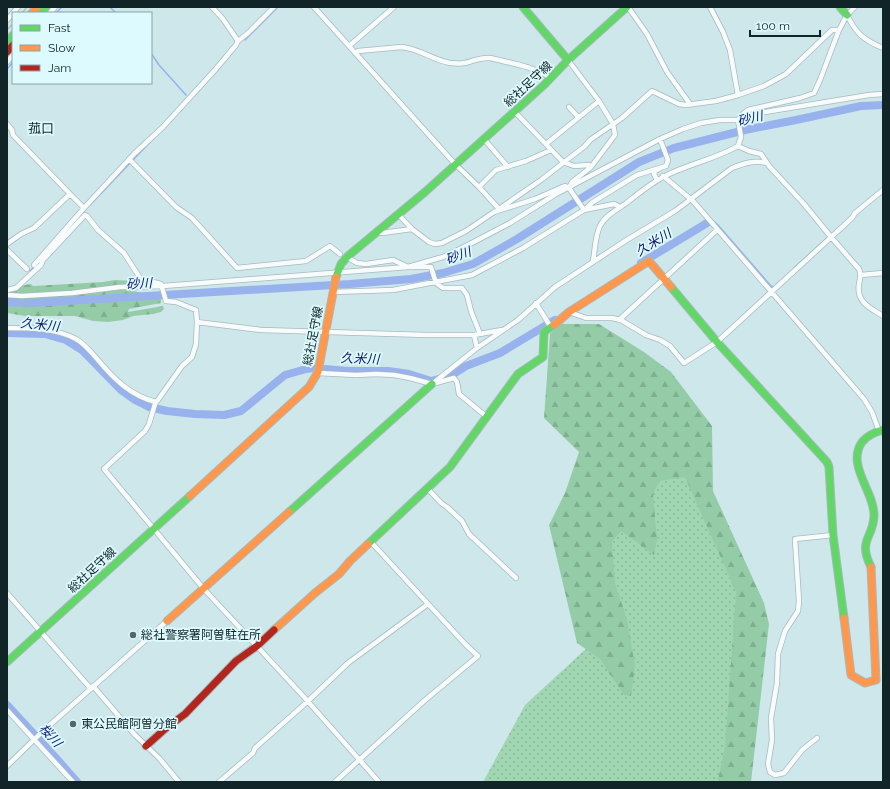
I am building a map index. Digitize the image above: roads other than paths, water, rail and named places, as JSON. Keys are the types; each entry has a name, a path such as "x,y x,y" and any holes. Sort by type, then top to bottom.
{"main road":[{"path":"523,7 568,60"},
{"name":"総社足守線","path":"7,662 309,387 318,370 336,275 341,264 348,256 378,232 515,112 568,60 628,7"},
{"path":"840,7 846,15"},
{"path":"146,746 185,714 236,662 257,646 303,604 339,574 350,561 450,467 518,374 543,357 544,332 550,325 649,261 717,342 830,467 833,535 851,674 865,683 876,680 872,569 866,557 865,547 873,522 873,504 860,472 857,455 862,443 869,436 881,430"},
{"path":"167,621 434,383"}],"street":[{"path":"212,7 223,19 238,41"},
{"path":"34,264 203,84 236,46 238,41 274,7"},
{"path":"314,7 455,164 499,209"},
{"path":"349,46 394,7"},
{"path":"628,7 646,34 667,72 690,104"},
{"path":"710,7 723,32 730,50 738,96"},
{"path":"593,262 600,224 607,216 663,176 727,152 738,146 741,138 739,122 743,114 748,110 800,98 814,93 846,15 855,7"},
{"path":"846,15 852,26 860,35 872,44 883,48"},
{"path":"398,214 412,229 429,242 435,244 442,243 466,231 541,180 585,146 590,140 622,118 652,91 679,104 716,101 738,96 764,86 786,74 832,30 839,30"},
{"path":"355,53 358,51 409,48 451,63 464,63 483,57 534,69 551,78"},
{"path":"568,60 599,102 613,124 615,135 591,167 572,182 569,188"},
{"path":"350,259 357,263 366,264 393,260 408,267 438,258 482,238 569,188 660,139 701,123 720,120 739,122 753,114 883,94"},
{"path":"546,144 578,117 599,102"},
{"path":"569,107 578,117"},
{"path":"515,112 563,162 574,166 589,165 591,167"},
{"path":"7,124 14,135 70,194 98,230 124,253 140,278 143,280 156,282 163,289 165,300 168,302 176,302 196,310 196,344 192,357 182,366 155,403 149,424 145,431 104,469 203,588 379,782"},
{"path":"484,139 508,167"},
{"path":"657,180 654,174 655,171 666,166 668,160 660,139"},
{"path":"738,146 761,154 767,163 804,204 859,269 862,275 858,288 861,298 866,306 883,316"},
{"path":"479,187 493,172 526,161 551,150"},
{"path":"131,161 176,207 192,218 237,268 306,261 330,246 340,254"},
{"path":"434,383 477,348 518,320 555,287 675,211 732,168 742,164 758,161 767,163"},
{"path":"333,291 393,290 472,275 523,248 637,175 666,166"},
{"path":"663,176 691,200 864,399 881,430"},
{"path":"499,209 534,199 565,186 569,188 584,210"},
{"path":"570,312 586,318 612,318 619,320 670,346 684,363 717,342 830,236 852,218 855,213 883,190"},
{"path":"7,244 21,234 34,228 70,194"},
{"path":"584,210 614,204 620,207"},
{"path":"7,290 16,288 41,266 43,260 83,212"},
{"path":"378,232 382,233 412,229"},
{"path":"619,320 717,230"},
{"path":"7,250 27,269"},
{"path":"431,267 438,258"},
{"path":"7,295 22,296 72,293 120,287 163,289 336,275 408,267 431,267"},
{"path":"431,267 436,283 443,288 462,288 467,296 471,312 480,334"},
{"path":"862,275 883,273"},
{"path":"536,303 550,325"},
{"path":"197,322 261,330 427,335 474,335 505,329"},
{"path":"7,328 45,330 58,332 74,338 86,347 106,370 122,385 139,397 155,403"},
{"path":"474,335 477,348"},
{"path":"318,370 356,375 394,375 434,383 454,378 457,382 459,394 487,417"},
{"path":"428,489 462,521 469,534 516,578"},
{"path":"817,738 802,750 784,773 775,775 770,772 768,764 772,740 772,718 777,683 778,654 785,631 799,608 795,539 833,535"},
{"path":"335,782 424,701 478,656 370,542"},
{"path":"7,593 40,632 179,782"},
{"path":"219,782 253,753 255,748 348,663 428,604"},
{"path":"7,766 36,738 167,621"},
{"path":"7,710 36,738 73,782"}],"waterway":[{"path":"7,16 15,7"},
{"path":"57,12 62,7"},
{"path":"110,7 115,12"},
{"path":"245,40 278,7"},
{"path":"152,54 159,65 186,95"},
{"path":"7,69 12,63"},
{"path":"195,95 221,66"},
{"name":"砂川","path":"7,302 31,303 350,284 411,279 443,273 473,264 517,239 639,162 674,148 745,130 861,106 883,105"},
{"path":"90,205 154,138"},
{"path":"707,223 712,220 718,225 771,286 774,287"},
{"name":"久米川","path":"641,263 707,223"},
{"path":"794,268 828,237"},
{"path":"30,271 34,267"},
{"name":"久米川","path":"7,333 45,334 66,340 82,350 121,390 135,400 149,407 167,411 195,414 224,415 241,411 285,375 306,369 388,371 409,374 431,381 450,376 466,366 500,353 555,320"},
{"name":"桜川","path":"7,705 77,782"}],"railway":[{"path":"23,12 27,7"},
{"path":"7,30 12,24"}],"place":[{"name":"総社警察署阿曽駐在所","path":"133,635"},
{"name":"東公民館阿曽分館","path":"73,724"}],"district":[{"name":"菰口","path":"41,128"}]}
